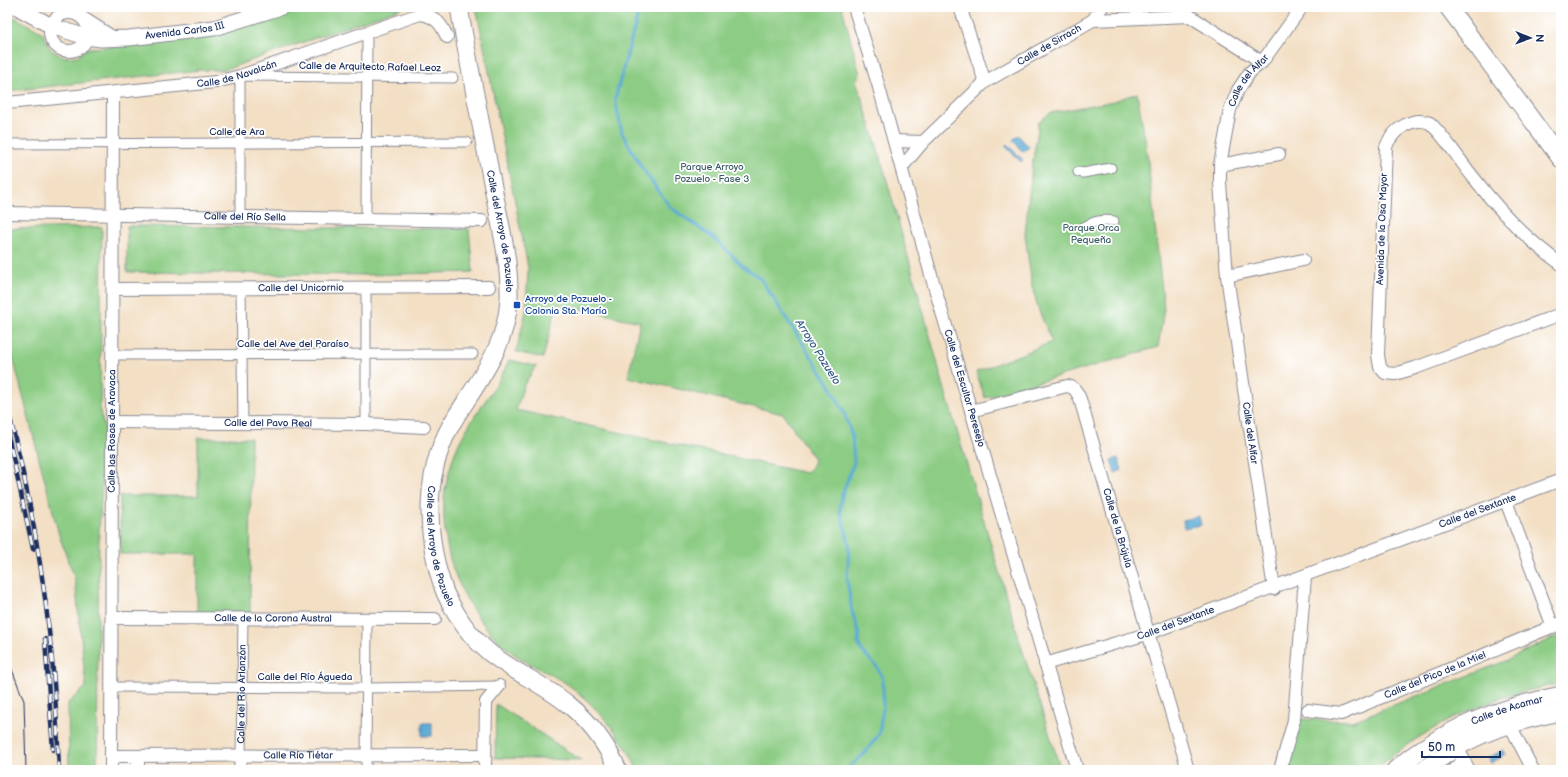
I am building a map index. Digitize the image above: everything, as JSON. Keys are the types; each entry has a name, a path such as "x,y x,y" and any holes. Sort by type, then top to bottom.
{"main road":[{"name":"Calle del Arroyo de Pozuelo","path":"459,7 506,256 509,299 504,327 490,364 456,416 439,451 430,492 430,534 445,592 462,623 485,650 504,664 555,695 580,715 604,743 618,770"},
{"path":"1448,7 1561,159"},
{"name":"Calle de Acamar","path":"1394,770 1441,736 1488,715 1561,695"},
{"name":"Calle de Acamar","path":"1422,770 1463,759 1485,733 1561,712"}],"street":[{"name":"Avenida Carlos III","path":"17,7 51,26 86,37 114,38 128,38 214,28 281,7"},
{"path":"64,7 114,38"},
{"name":"Calle del Escultor Peresejo","path":"854,7 902,167 931,275 1077,770"},
{"path":"960,7 986,82"},
{"path":"1092,20 1102,7"},
{"name":"Calle del Alfar","path":"1274,588 1227,276 1220,165 1230,110 1238,90 1250,72 1262,62 1302,7"},
{"name":"Calle de Sirrach","path":"902,167 923,142 986,82 1092,20 1193,12 1262,62"},
{"path":"51,26 57,17 64,14 80,16 88,29 86,37"},
{"name":"Calle de Navalcán","path":"7,103 216,82 240,76 420,14 435,18 444,30 447,37"},
{"path":"366,219 368,78 367,32"},
{"path":"240,76 240,217"},
{"name":"Calle de Arquitecto Rafael Leoz","path":"240,76 453,78"},
{"name":"Calle las Rosas de Aravaca","path":"111,770 113,93"},
{"name":"Avenida de la Osa Mayor","path":"1561,264 1539,249 1514,226 1494,204 1430,123 1416,120 1410,122 1388,142 1386,147 1378,354 1380,367 1385,373 1395,374 1415,368 1561,314"},
{"path":"894,141 923,142"},
{"name":"Calle de Ara","path":"7,144 466,142"},
{"path":"1220,165 1279,154"},
{"path":"1078,172 1083,173 1111,168"},
{"name":"Calle del Río Sella","path":"7,213 482,221"},
{"path":"1082,228 1093,221 1102,219 1114,221"},
{"path":"1227,276 1303,260"},
{"path":"366,287 366,424"},
{"name":"Calle del Unicornio","path":"113,289 489,287"},
{"path":"241,288 242,424"},
{"name":"Calle del Ave del Paraíso","path":"112,355 242,356 473,354"},
{"name":"Calle de la Brújula","path":"971,411 1067,386 1072,387 1076,391 1080,399 1147,634 1188,770"},
{"name":"Calle del Pavo Real","path":"112,422 366,424 424,427"},
{"name":"Calle del Sextante","path":"1045,664 1147,634 1561,480"},
{"path":"1506,500 1557,625"},
{"path":"1280,770 1294,720 1305,576"},
{"name":"Calle del Río Arlanzón","path":"240,770 243,617"},
{"name":"Calle de la Corona Austral","path":"112,618 435,618"},
{"path":"366,770 367,618"},
{"name":"Calle del Pico de la Miel","path":"1308,710 1341,714 1557,625"},
{"path":"485,770 486,702 499,686"},
{"name":"Calle del Río Águeda","path":"111,687 367,688 499,686"},
{"path":"1510,725 1533,770"},
{"name":"Calle Río Tiétar","path":"111,756 485,755"},
{"path":"138,756 138,770"},
{"name":"Calle de Acamar","path":"1453,770 1463,759"}],"green space":[{"path":"295,7 404,7 224,70 200,70 7,91 7,13 43,33 50,49 62,57 77,56 88,48 126,46 215,35"},
{"name":"Parque Arroyo Pozuelo - Fase 3","path":"476,7 842,7 860,75 856,80 881,159 946,394 1023,652 1061,770 637,770 625,746 598,711 567,684 527,662 502,645 482,623 466,597 453,569 446,537 444,498 450,467 459,443 470,423 505,370 509,360 536,366 524,385 516,410 806,473 812,467 814,459 783,414 628,377 640,322 557,304 543,358 516,352 526,311 528,267"},
{"name":"Parque Orca Pequeña","path":"1137,93 1146,144 1164,309 1158,347 985,398 976,372 1052,342 1039,311 1032,286 1025,235 1038,122 1050,113 1114,101"},
{"path":"127,226 469,229 473,272 365,275 127,272"},
{"path":"102,227 100,411 105,430 99,532 97,770 69,770 68,703 86,687 75,579 59,535 7,335 7,229"},
{"path":"198,438 251,438 250,615 197,615 197,554 120,554 120,496 198,496"},
{"path":"1561,634 1561,684 1511,695 1462,714 1416,739 1375,770 1287,770 1299,719 1353,721 1508,660"},
{"path":"496,704 581,760 495,758"}],"water":[{"path":"1018,135 1029,147 1023,152 1013,140"},
{"path":"1007,144 1023,160 1021,162 1005,146"},
{"path":"1118,458 1122,470 1115,473 1111,460"},
{"path":"1199,516 1201,525 1184,528 1183,520"},
{"path":"422,723 432,723 432,736 422,736"},
{"path":"1503,750 1505,755 1491,763 1488,758"}],"waterway":[{"name":"Arroyo Pozuelo","path":"640,7 615,99 622,133 642,168 670,207 715,239 745,268 760,278 829,384 843,410 852,436 854,462 842,495 840,511 849,543 847,581 852,611 859,634 858,643 862,651 877,667 883,679 883,708 879,734 865,753 846,770"}],"tram line":[{"path":"7,641 11,667 24,701 26,770"},
{"path":"7,714 8,770"}],"railway":[{"path":"7,407 28,497 44,587 54,678 59,770"},
{"path":"7,430 33,549"},
{"path":"45,639 53,750"}],"place":[{"name":"Arroyo de Pozuelo - Colonia Sta. María","path":"517,305"}]}
